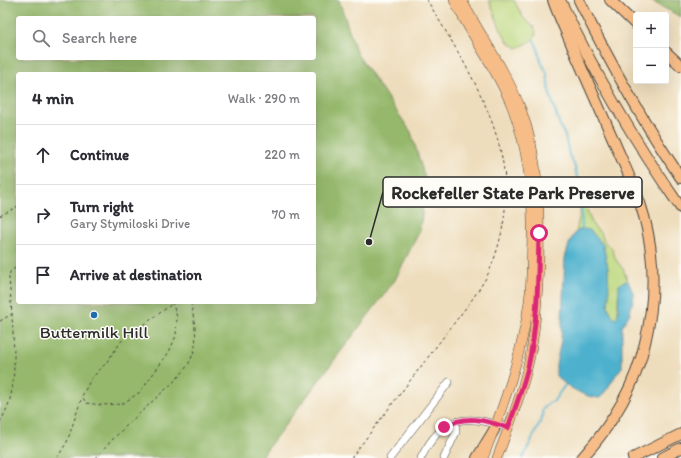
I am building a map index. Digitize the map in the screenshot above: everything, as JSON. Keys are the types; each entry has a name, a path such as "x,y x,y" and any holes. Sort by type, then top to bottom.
{"highway":[{"path":"553,0 634,188 647,231 652,268 652,297 649,322 644,346 636,371 627,394 614,416 600,437 582,458"},
{"path":"560,0 583,48 617,108 639,145 681,208"},
{"path":"579,0 627,91 681,178"},
{"path":"610,0 633,22"},
{"path":"669,55 681,66"},
{"path":"478,458 495,427"},
{"path":"633,458 681,434"},
{"path":"662,458 681,448"}],"main road":[{"path":"454,0 468,28 500,81 511,105 522,139 529,174 532,219 529,302 516,365 483,458"},
{"path":"462,0 507,78 517,99 531,143 538,187 538,278 535,324 526,374 497,458"}],"lane":[{"path":"390,458 449,382"},
{"path":"421,458 434,435 444,427 455,422 474,419 495,427 508,428"},
{"path":"444,458 456,432 455,422"}],"path":[{"path":"351,458 471,301 486,278 497,251 504,222 506,195 504,164 486,105 476,83 427,0"},
{"path":"0,216 16,207"},
{"path":"0,422 8,404 12,387 14,356 9,278 10,272 16,268"},
{"path":"57,458 67,442 82,396 91,378 106,363 125,336 142,326 171,304"},
{"path":"82,396 86,403 102,405 122,404 140,392 169,352 176,336 177,317 172,304"},
{"path":"96,458 113,439 178,378 187,365 194,353 195,340 191,304"},
{"path":"0,321 12,314"}],"green space":[{"path":"0,0 339,0 357,54 411,132 426,182 420,230 395,280 260,458 0,458"},
{"path":"489,0 514,0 525,20 536,30 535,37 517,48 508,42 500,28"},
{"path":"649,0 681,0 681,17"},
{"path":"581,193 593,226 601,233 604,241 612,249 616,260 623,269 628,281 622,282 618,295 618,315 614,319 608,307 608,268 603,245 590,230 582,229 576,232 580,213"}],"water":[{"path":"582,229 590,230 603,245 608,268 608,307 614,319 618,315 619,285 622,282 628,281 634,295 630,313 622,327 622,367 600,398 588,396 576,391 556,376 556,365 561,340 565,258 570,241 576,232"}],"waterway":[{"path":"534,40 541,62 547,73 549,91 560,126 565,136 569,155 574,164 581,193 582,229"},
{"path":"523,458 543,416 542,410 550,402 553,402 565,385"}],"place":[{"name":"Rockefeller State Park Preserve","path":"369,242"},
{"name":"Buttermilk Hill","path":"94,315"}],"route":[{"path":"444,427 461,420 474,419 508,428 525,379 534,335 537,301 539,233"}]}
